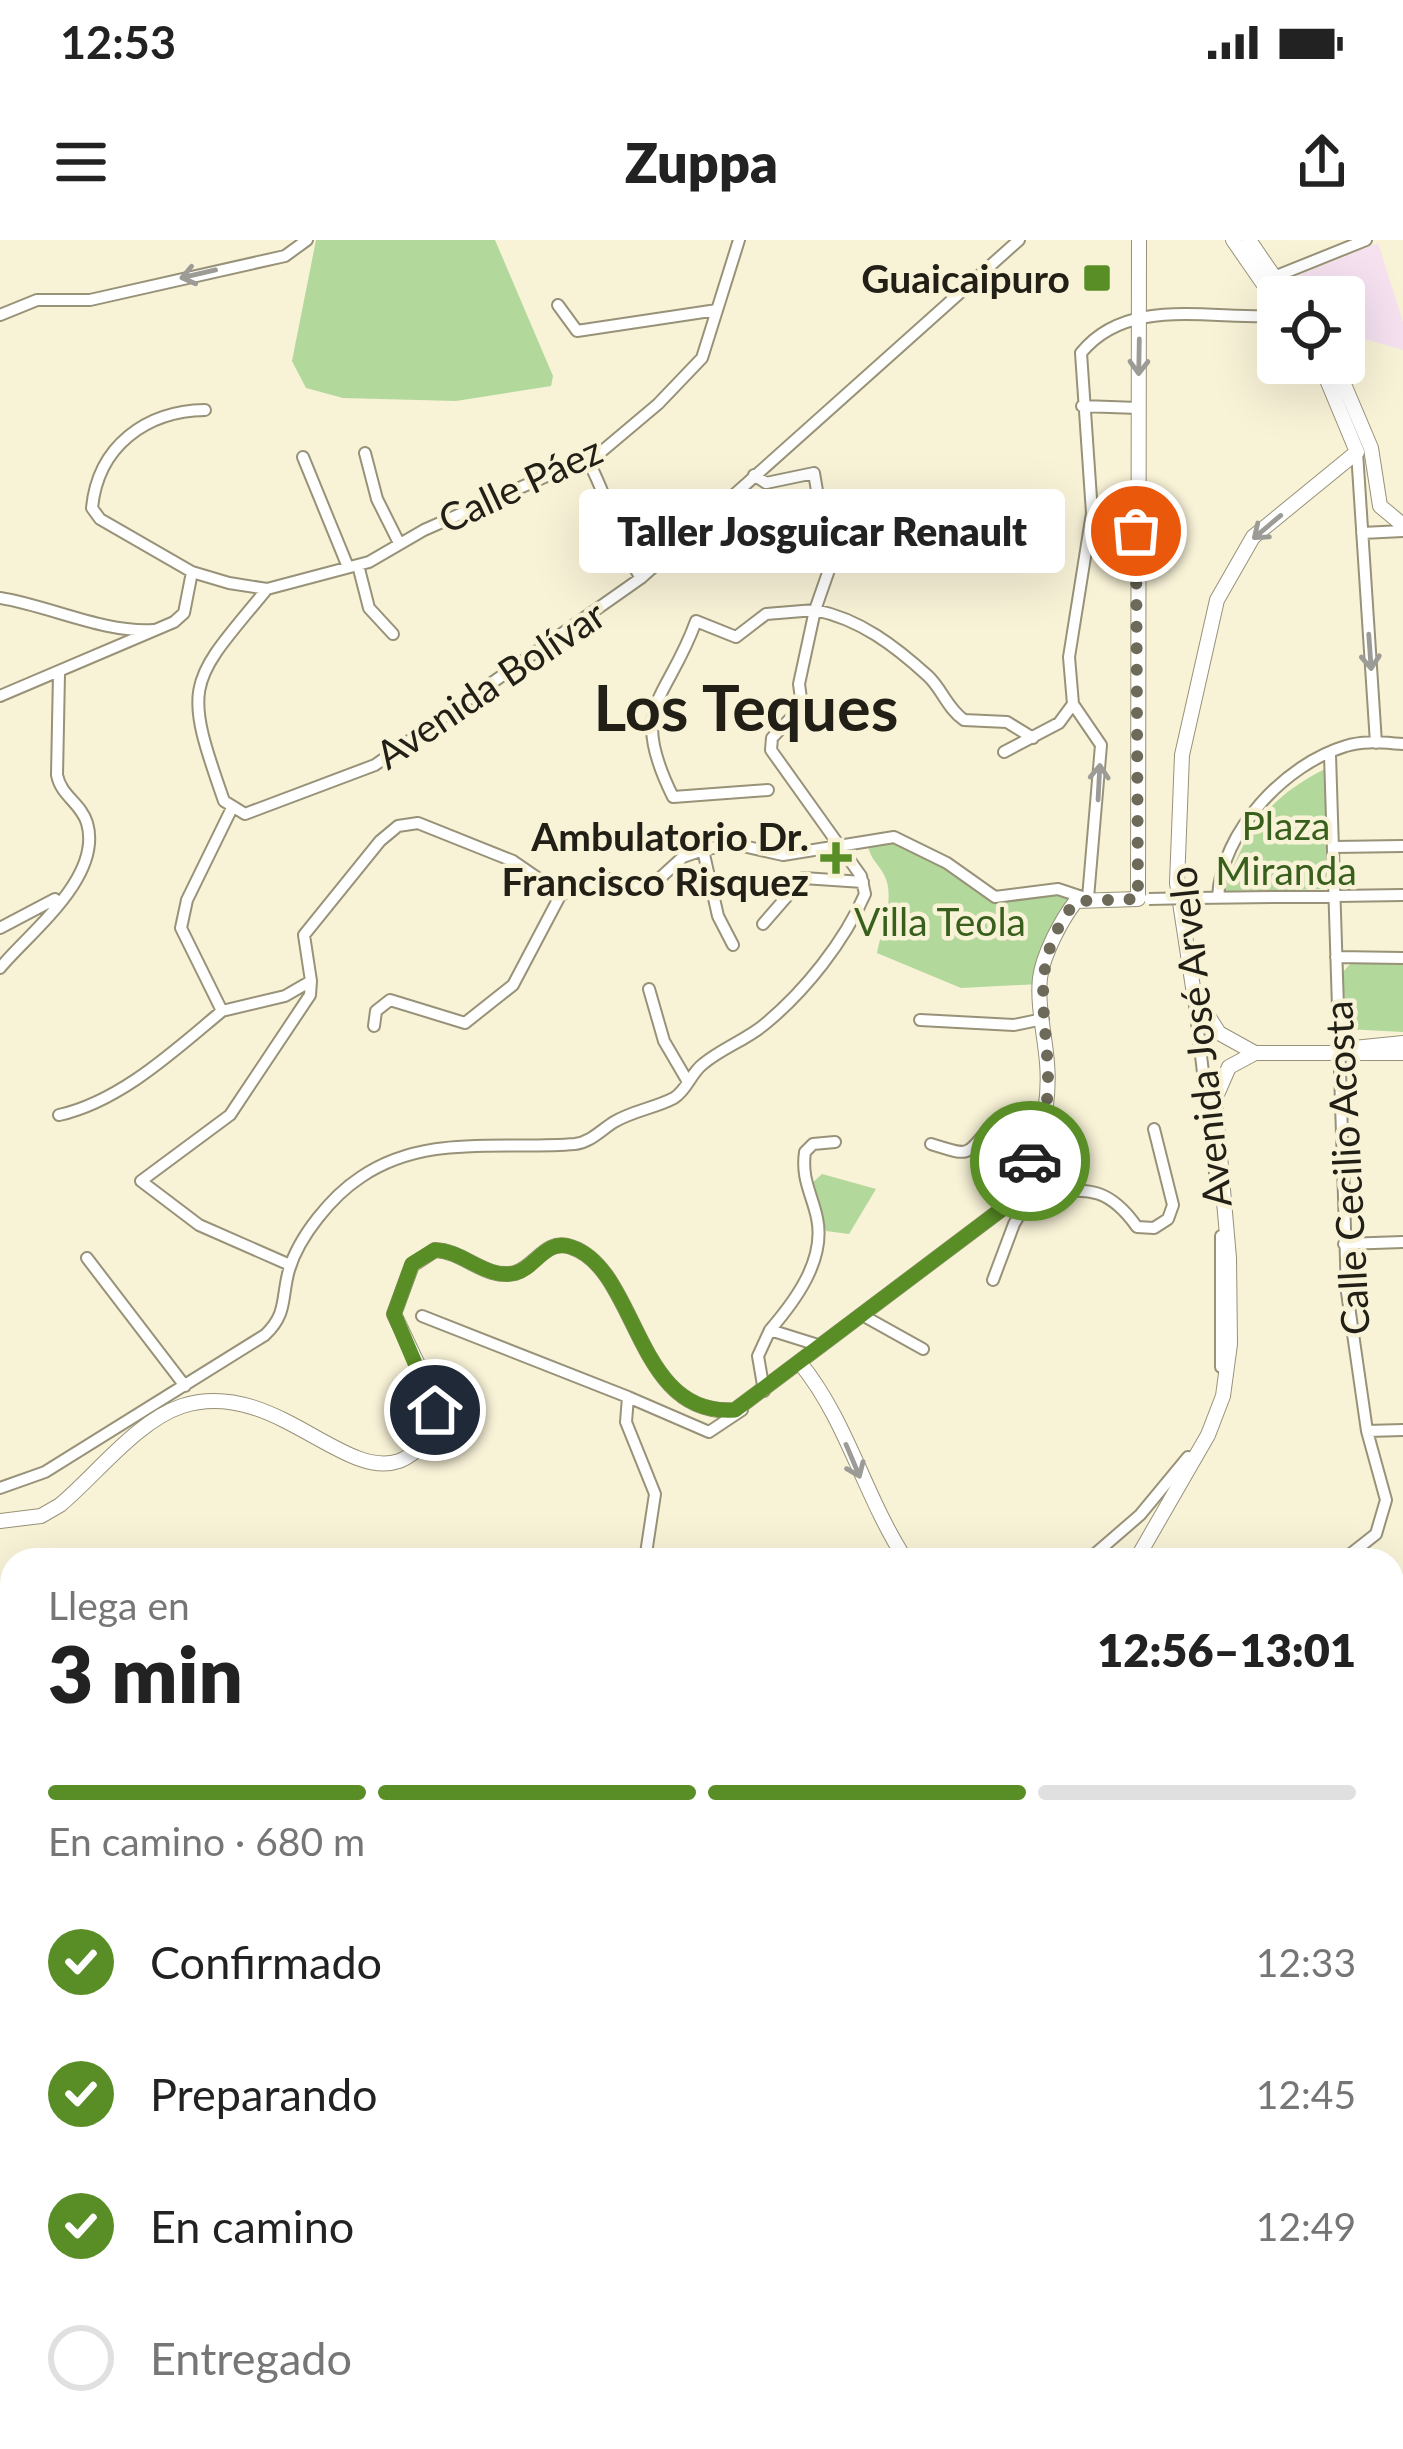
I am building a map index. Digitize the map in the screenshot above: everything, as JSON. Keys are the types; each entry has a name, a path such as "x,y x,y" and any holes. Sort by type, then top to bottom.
{"street":[{"path":"0,315 37,300 90,300 285,256 307,240"},
{"name":"Calle Páez","path":"267,589 353,566 587,458 658,404 702,358 739,240"},
{"name":"Avenida Bolívar","path":"231,810 245,814 375,765 641,578 1019,240"},
{"path":"1138,240 1143,899"},
{"path":"1233,240 1258,276"},
{"path":"1249,240 1273,276"},
{"path":"1276,276 1366,240"},
{"path":"558,305 577,331 716,310"},
{"path":"1086,898 1101,745 1073,704 1069,646 1092,513 1081,353 1112,326 1139,316 1257,316"},
{"path":"1329,384 1357,452 1363,481 1376,743"},
{"path":"1344,384 1371,448 1380,506 1403,528"},
{"path":"1082,406 1138,408"},
{"path":"205,410 160,415 136,426 103,473 92,508 127,538 192,572 267,589 197,682 200,737 231,810 187,900 181,928 222,1011"},
{"name":"Avenida José Arvelo","path":"1102,1548 1132,1523 1186,1461 1210,1418 1222,1359 1220,1215 1177,884 1178,788 1217,600 1253,537 1357,452"},
{"path":"365,453 376,500 399,543"},
{"path":"303,457 369,608 393,634"},
{"path":"587,458 604,489 614,530 641,578"},
{"path":"0,1488 45,1472 279,1322 286,1306 290,1265 332,1202 360,1177 395,1158 493,1142 588,1141 617,1120 680,1095 699,1066 764,1025 836,945 862,900 863,882 771,750 772,738 802,706 799,684 814,610 830,567 814,473 766,483 754,475"},
{"path":"1362,533 1403,528"},
{"path":"0,696 157,630 184,613 192,572"},
{"path":"0,598 51,606 123,631 157,630"},
{"path":"768,790 674,797 651,739 654,703 696,621 736,637 766,614 814,610 868,628 931,678 964,720 1007,722 1033,737"},
{"path":"0,968 77,877 89,836 86,819 59,790 58,674"},
{"path":"1004,752 1059,723 1073,704"},
{"path":"1218,897 1231,849 1256,808 1288,779 1346,746 1403,744"},
{"name":"Calle Cecilio Acosta","path":"1330,754 1343,1244 1366,1431 1384,1489 1384,1514 1376,1534 1358,1548"},
{"path":"290,1265 199,1225 141,1180 230,1115 310,995 304,935 398,826 418,823 513,861 561,894"},
{"path":"374,1026 376,1011 390,1000 465,1023 513,985 561,894 609,879 648,889 683,857 734,844 783,855 842,848 868,837 893,837 947,863 995,897 1058,889 1086,898 1143,899 1403,895"},
{"path":"1334,848 1403,846"},
{"path":"703,850 718,916 733,945"},
{"path":"763,924 803,878 863,882"},
{"path":"0,928 65,892"},
{"path":"993,1280 1025,1193 1047,1098 1042,970 1071,907 1086,898"},
{"path":"1336,957 1403,958"},
{"path":"59,1114 93,1102 160,1063 222,1011 285,996 310,981"},
{"path":"649,989 664,1041 688,1082"},
{"path":"1194,994 1219,1033 1255,1053 1403,1053"},
{"path":"920,1020 1014,1025 1043,1019"},
{"path":"1339,1051 1403,1043"},
{"name":"Avenida José Arvelo","path":"1141,1548 1208,1435 1223,1396 1229,1277 1215,1100 1226,1071 1255,1053"},
{"path":"931,1144 963,1154 973,1151 989,1128 1038,1136"},
{"path":"422,1316 709,1432 1025,1193 1061,1187 1086,1190 1122,1208 1137,1227 1154,1228 1168,1219 1173,1205 1154,1130"},
{"path":"764,1391 758,1356 770,1330 806,1285 818,1227 807,1195 805,1153 813,1144 836,1142"},
{"path":"1343,1244 1403,1242"},
{"path":"0,1521 41,1516 176,1408 216,1396 289,1418 360,1460 400,1461 429,1440 435,1410 394,1314 412,1264 435,1250 499,1274 530,1266 554,1246 571,1246 595,1262 663,1379 695,1404 722,1411 749,1404"},
{"path":"87,1258 185,1386"},
{"path":"862,1315 923,1349"},
{"path":"770,1330 821,1346"},
{"path":"800,1363 823,1394 877,1514 898,1548"},
{"path":"628,1397 623,1406 626,1422 655,1494 647,1548"},
{"path":"1366,1431 1403,1430"},
{"path":"1132,1523 1147,1534"}],"shaded area":[{"path":"1378,243 1403,322 1403,350 1365,339 1365,276 1296,276"}],"green space":[{"path":"316,240 495,240 553,376 551,386 456,401 343,398 306,388 292,361"},
{"name":"Plaza Miranda","path":"1325,769 1328,889 1225,891 1261,818 1288,791"},
{"name":"Villa Teola","path":"868,837 894,837 995,897 1058,889 1076,901 1040,984 961,988 877,953 888,891 885,876 869,851"},
{"path":"1351,963 1403,963 1403,1032 1346,1029 1343,972"},
{"path":"822,1174 876,1189 849,1234 826,1231 810,1185"}],"way so far":[{"path":"1030,1161 1048,1090 1040,984 1046,960 1076,901 1138,899 1136,531"}],"place":[{"name":"Guaicaipuro","path":"1097,278"},
{"name":"Taller Josguicar Renault","path":"1136,531"},
{"name":"Ambulatorio Dr. Francisco Risquez","path":"836,858"}],"district":[{"name":"Los Teques","path":"746,706"}],"route":[{"path":"435,1410 430,1390 395,1327 394,1314 412,1264 435,1250 463,1256 499,1274 530,1266 554,1246 571,1246 595,1262 663,1379 695,1404 735,1410 749,1404 1006,1206 1018,1192 1030,1161"}]}
